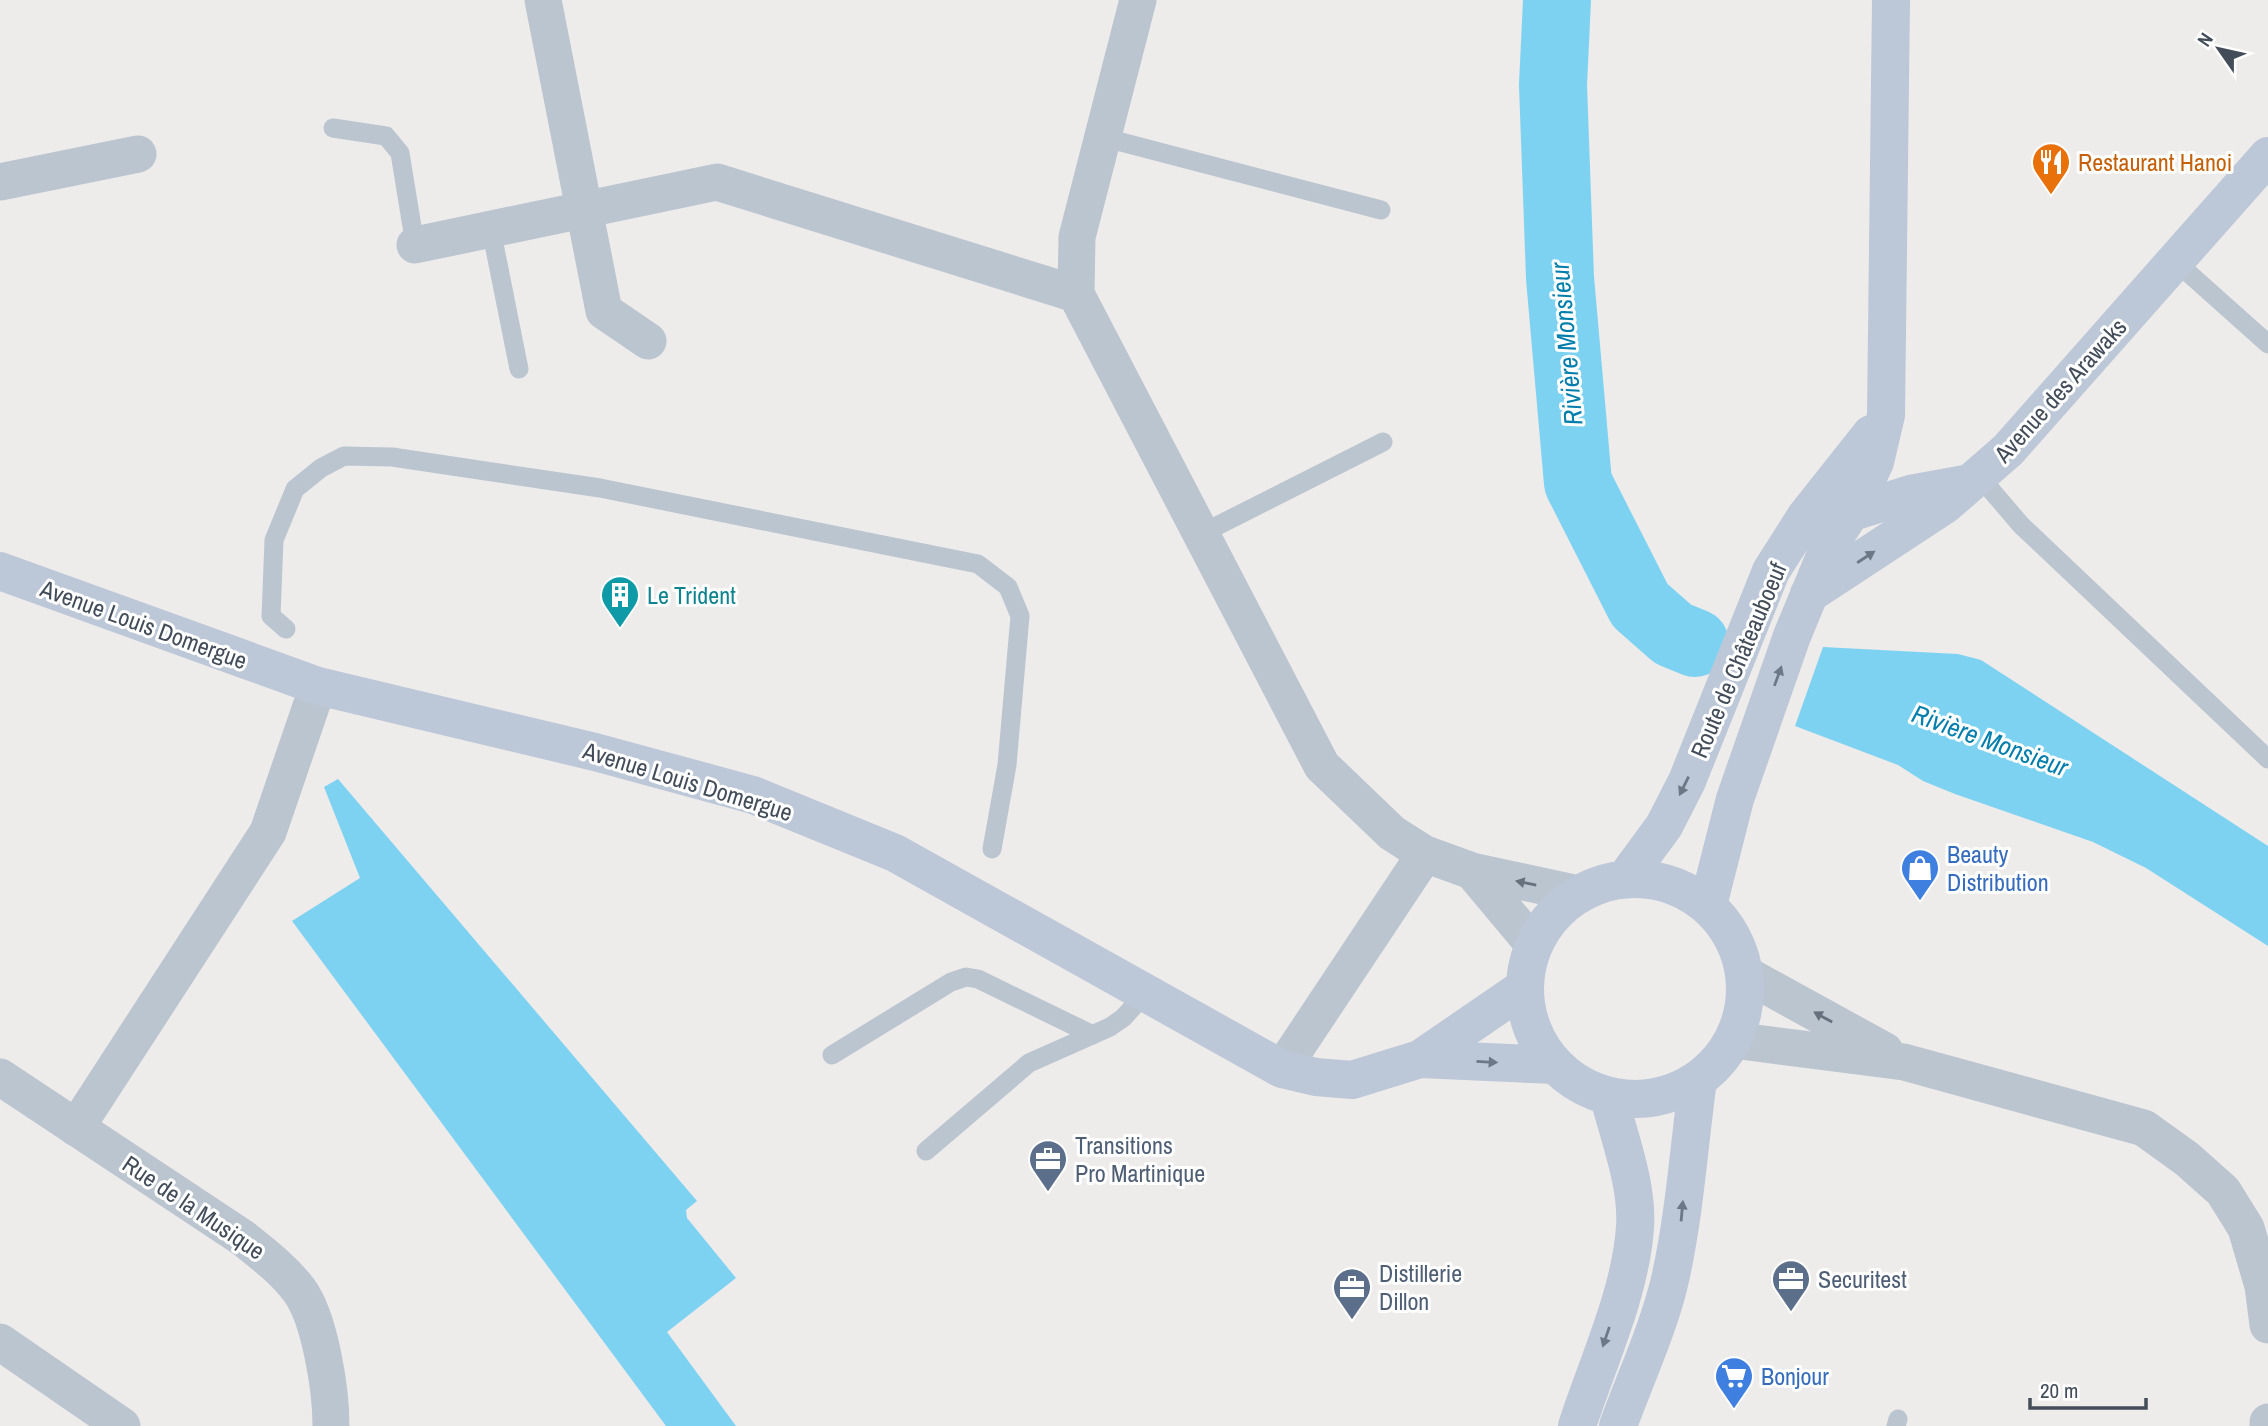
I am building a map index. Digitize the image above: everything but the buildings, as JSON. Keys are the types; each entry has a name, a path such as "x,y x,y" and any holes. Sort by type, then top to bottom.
{"main road":[{"name":"Route de Châteauboeuf","path":"1708,905 1735,799 1792,636 1830,544 1851,512 1875,462 1885,415 1891,0"},
{"name":"Avenue des Arawaks","path":"1795,535 1851,512 1910,494 1975,480 2008,450 2268,156"},
{"name":"Route de Châteauboeuf","path":"1625,879 1664,826 1687,781 1771,571 1885,415"},
{"path":"1809,594 1947,504 1975,480"},
{"name":"Avenue Louis Domergue","path":"0,571 318,686 595,752 753,795 895,853 1282,1069 1316,1077 1352,1080 1420,1059 1525,988"},
{"path":"1625,879 1655,880 1683,889 1708,905 1726,925 1739,948 1745,974 1744,1008 1733,1040 1718,1062 1698,1080 1670,1094 1640,1099 1609,1097 1580,1085 1555,1065 1528,1016 1525,988 1534,945 1553,916 1579,894 1601,884 1625,879"},
{"name":"Avenue Louis Domergue","path":"1420,1059 1555,1065"},
{"path":"1628,1418 1670,1279 1682,1217 1684,1179 1698,1080"},
{"path":"1577,1426 1628,1273 1636,1225 1631,1188 1609,1097"}],"street":[{"path":"543,0 604,311 648,341"},
{"path":"1138,0 1077,237 1076,294 1322,766 1392,833 1425,854 1472,872 1579,894"},
{"path":"0,182 138,154"},
{"path":"415,245 717,182 1076,294"},
{"path":"76,1128 268,832 318,686"},
{"path":"1282,1069 1425,854"},
{"path":"1472,872 1534,945"},
{"path":"1745,974 1904,1062"},
{"path":"1733,1040 1904,1062 2144,1128 2187,1159 2223,1191 2246,1228 2263,1286 2268,1325"},
{"name":"Rue de la Musique","path":"0,1077 243,1238 274,1262 300,1292 321,1345 331,1394 331,1426"},
{"path":"0,1342 122,1426"}],"lane":[{"path":"333,128 386,136 400,153 415,245"},
{"path":"1102,137 1381,210"},
{"path":"491,229 519,369"},
{"path":"2175,261 2268,344"},
{"path":"1201,534 1383,442"},
{"path":"286,629 271,616 274,540 295,489 321,468 344,456 391,457 600,488 978,564 1008,587 1020,615 1007,765 992,849"},
{"path":"1975,480 2268,759"},
{"path":"832,1055 951,982 966,977 978,979 1093,1035"},
{"path":"926,1151 1029,1063 1093,1035 1123,1018 1145,994"}],"water":[{"path":"1823,647 1958,654 1981,660 2268,846 2268,946 2146,868 2093,842 1955,794 1923,781 1898,765 1795,726"},
{"path":"338,779 697,1201 686,1210 687,1218 736,1278 667,1332 736,1426 666,1426 292,921 360,878 324,787"}],"waterway":[{"name":"Rivière Monsieur","path":"1557,0 1553,85 1560,278 1578,483 1640,605 1673,634 1695,643"}],"place":[{"name":"Restaurant Hanoi","path":"2051,196"},
{"name":"Le Trident","path":"620,629"},
{"name":"Beauty Distribution","path":"1920,902"},
{"name":"Transitions Pro Martinique","path":"1048,1193"},
{"name":"Securitest","path":"1791,1313"},
{"name":"Distillerie Dillon","path":"1352,1321"},
{"name":"Bonjour","path":"1734,1410"}]}
